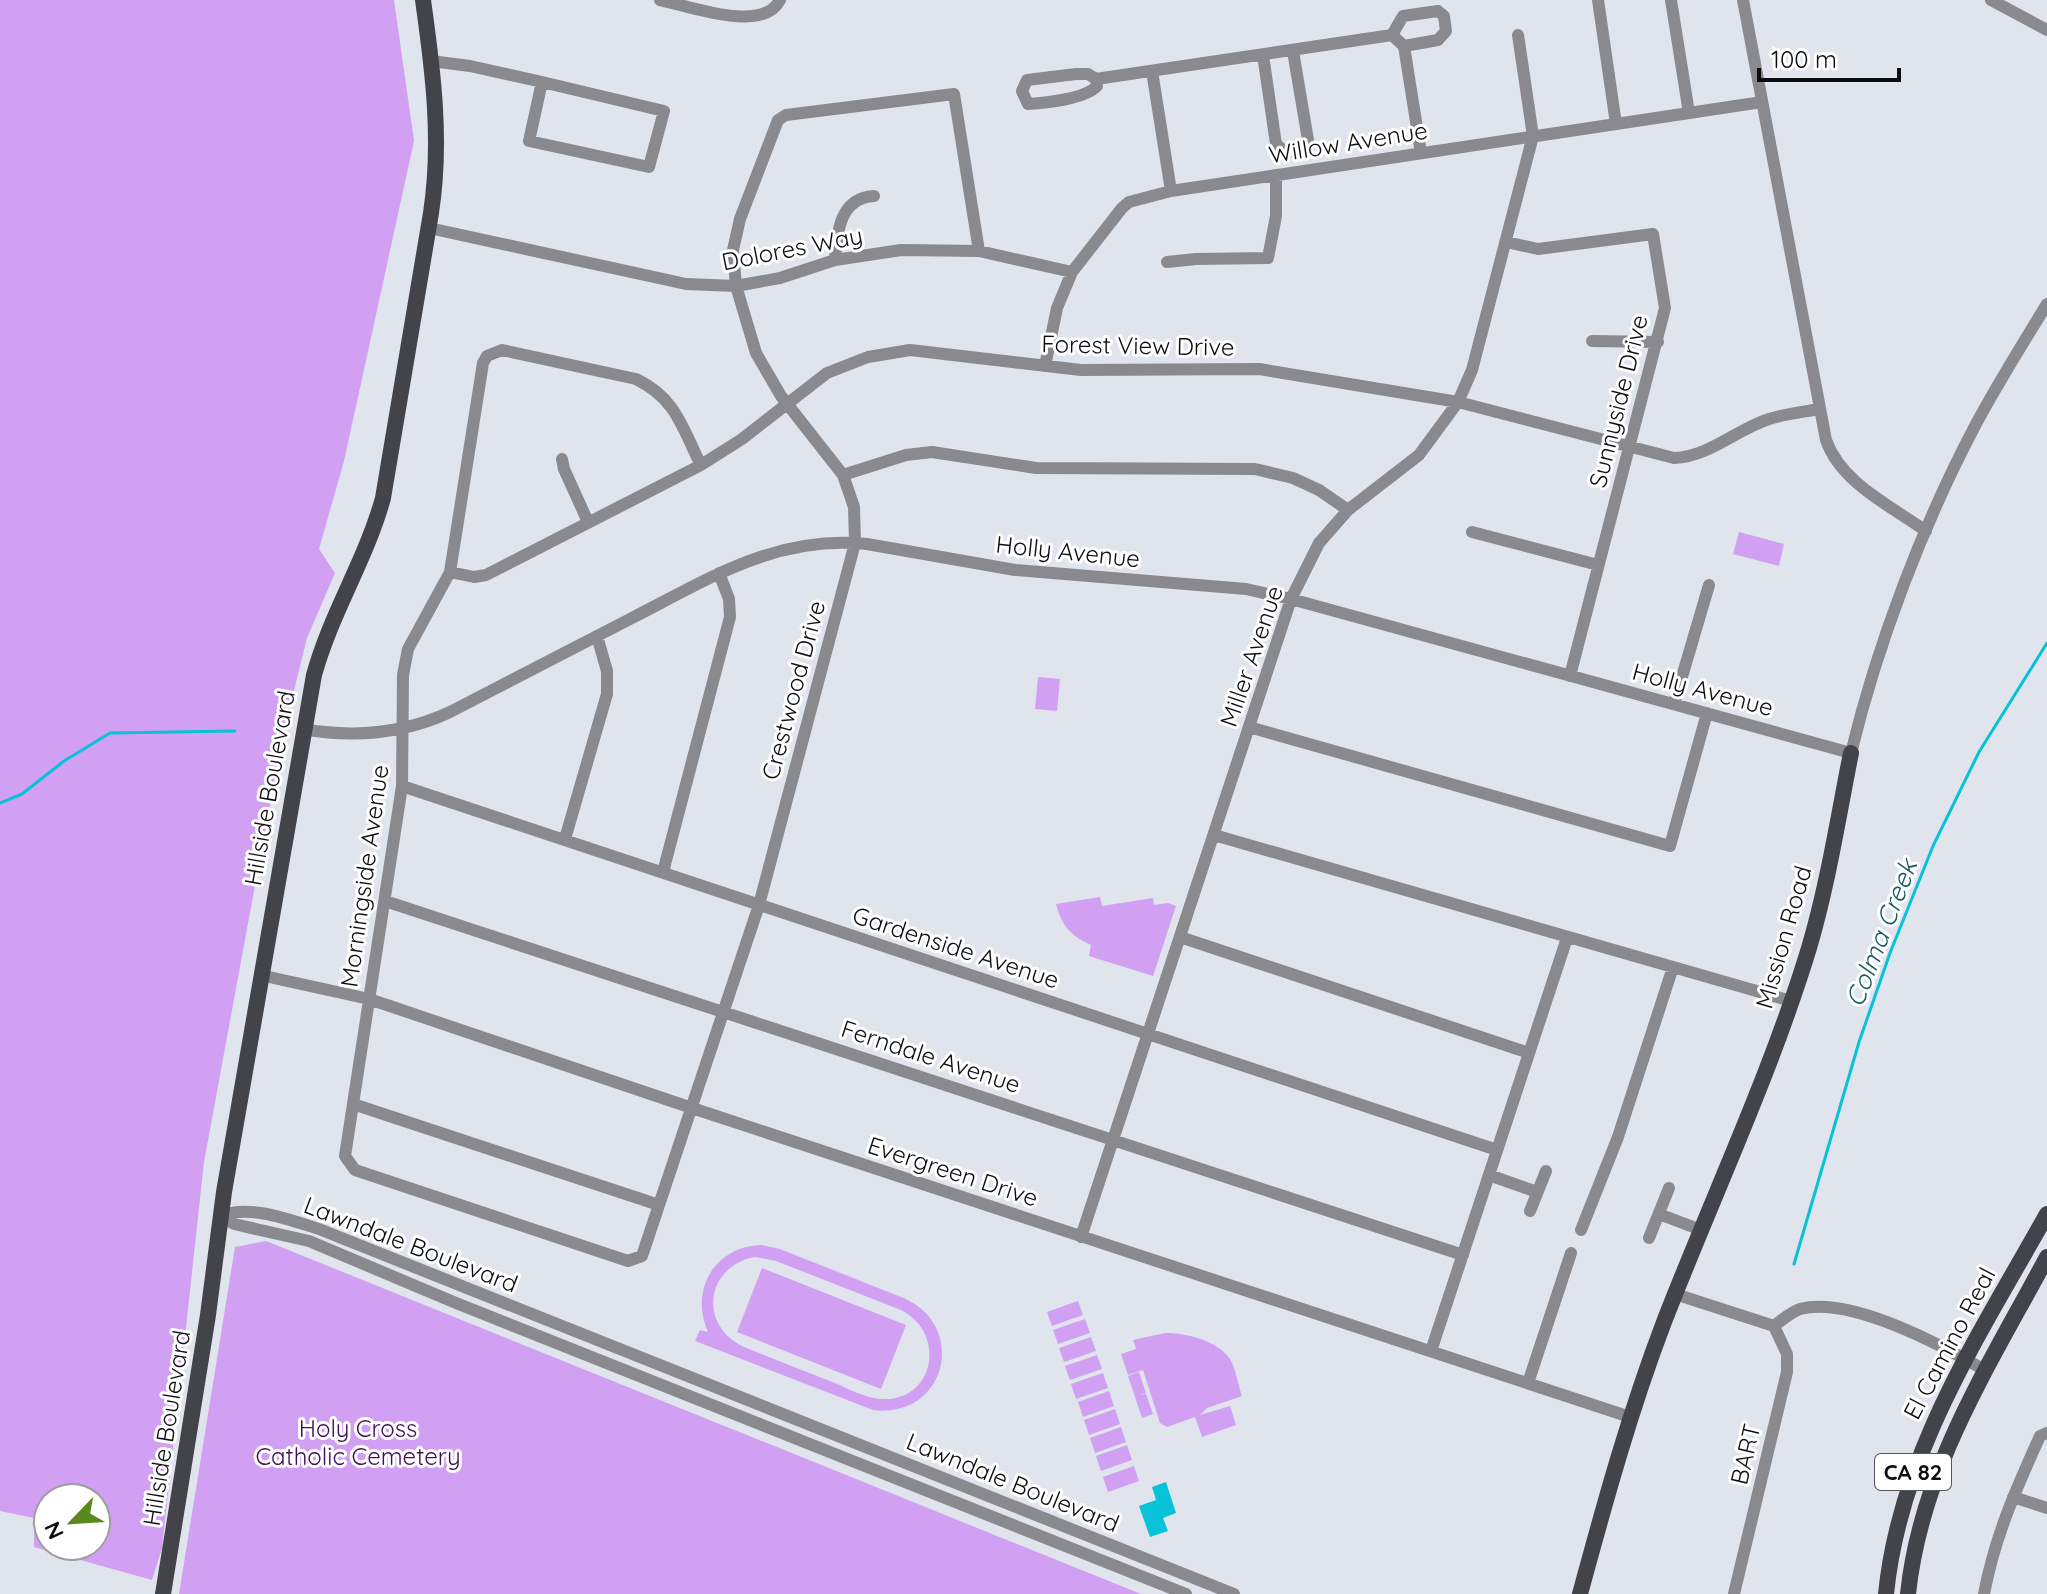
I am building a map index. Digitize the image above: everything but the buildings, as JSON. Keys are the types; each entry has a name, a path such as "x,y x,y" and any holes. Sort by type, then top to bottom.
{"main road":[{"name":"Hillside Boulevard","path":"163,1594 260,975 303,729 321,650 365,552 383,498 429,228 437,139 423,0"},
{"name":"Mission Road","path":"1580,1594 1630,1417 1675,1294 1791,1001 1820,906 1851,753"},
{"name":"El Camino Real","path":"1886,1594 1895,1535 1907,1489 1926,1438 2047,1214"},
{"name":"El Camino Real","path":"1908,1594 1916,1541 1949,1440 2047,1257"}],"street":[{"path":"660,0 742,17 765,14 776,8 780,0"},
{"path":"1598,0 1616,124"},
{"path":"1671,0 1689,113"},
{"path":"1743,0 1829,450 1854,479 1926,531"},
{"path":"1991,0 2047,30"},
{"path":"1392,35 1403,16 1438,11 1444,16 1446,31 1438,40 1404,46"},
{"path":"1392,35 1404,46 1421,153"},
{"path":"1096,79 1097,86 1090,93 1041,103 1028,104 1022,91 1027,80 1088,74 1096,79 1392,35"},
{"path":"1518,35 1533,136"},
{"path":"1263,55 1276,144 1285,152 1299,150 1308,140 1293,51"},
{"path":"431,61 470,66 542,82 664,111 649,167 529,141 542,82"},
{"path":"1152,71 1171,191"},
{"name":"Crestwood Drive","path":"353,1104 345,1156 355,1170 628,1261 642,1256 759,905 855,543 854,507 843,475 786,405 756,353 736,286 733,250 740,219 773,128 786,115 954,94 979,251"},
{"name":"Willow Avenue","path":"1045,366 1057,308 1072,272 1114,213 1129,202 1171,191 1762,102"},
{"name":"Miller Avenue","path":"1081,1237 1291,599 1319,543 1348,510 1419,455 1458,402 1472,370 1533,136"},
{"path":"1167,262 1268,258 1276,216 1276,175"},
{"path":"835,260 837,233 849,205 860,197 874,196"},
{"name":"Dolores Way","path":"429,228 686,284 736,286 780,278 835,260 901,250 979,251 1072,272"},
{"name":"Sunnyside Drive","path":"1506,242 1538,249 1653,234 1665,308 1570,676"},
{"name":"Mission Road","path":"1851,753 1872,677 1926,531 1978,420 2047,304"},
{"path":"1592,341 1658,342"},
{"name":"Morningside Avenue","path":"353,1104 402,786 403,675 408,649 450,572 483,363 502,350 636,379 656,388 668,400 701,465"},
{"name":"Forest View Drive","path":"450,572 474,577 486,575 701,465 827,373 868,357 910,350 1081,370 1259,369 1458,402 1674,458 1707,452 1767,420 1819,409"},
{"path":"843,475 906,455 932,452 1036,468 1255,469 1293,478 1319,490 1348,510"},
{"path":"562,459 588,522"},
{"path":"1472,532 1598,565"},
{"name":"Holly Avenue","path":"303,729 351,734 402,729 440,716 756,557 789,547 855,543 1029,572 1246,589 1851,753"},
{"path":"663,872 730,617 729,599 719,573"},
{"path":"1674,704 1709,585"},
{"path":"565,839 607,694 607,671 597,636"},
{"path":"1249,727 1670,846 1707,713"},
{"name":"Gardenside Avenue","path":"402,786 1497,1150"},
{"path":"1214,835 1791,1001"},
{"name":"Ferndale Avenue","path":"385,901 1463,1255"},
{"path":"1180,937 1529,1053"},
{"path":"1431,1351 1567,938"},
{"path":"1581,1230 1618,1137 1673,967"},
{"name":"Evergreen Drive","path":"260,975 369,999 1630,1417"},
{"path":"353,1104 659,1205"},
{"path":"1530,1211 1546,1171"},
{"path":"1489,1175 1537,1192"},
{"path":"1649,1238 1669,1188"},
{"name":"Lawndale Boulevard","path":"221,1216 246,1212 287,1219 319,1229 1234,1594"},
{"path":"1659,1214 1701,1230"},
{"name":"Lawndale Boulevard","path":"221,1216 234,1224 309,1241 456,1303 1186,1594"},
{"path":"1528,1383 1571,1253"},
{"path":"1675,1294 1774,1326 1797,1310 1828,1309 1901,1328 1986,1371"},
{"name":"BART","path":"1734,1594 1787,1372 1787,1354 1774,1326"},
{"path":"1984,1594 1993,1551 2013,1497 2040,1436 2047,1433"},
{"path":"2013,1497 2047,1508"}],"green space":[{"path":"0,0 394,0 414,141 344,461 319,549 335,573 307,638 282,739 204,1162 162,1548 152,1580 88,1562 112,1562 112,1482 32,1482 32,1518 0,1511"},
{"path":"1739,532 1784,544 1779,566 1733,554"},
{"path":"1038,677 1060,679 1057,711 1035,709"},
{"path":"1100,897 1102,906 1153,898 1154,905 1168,903 1176,906 1153,976 1089,956 1091,945 1078,938 1064,924 1056,904"},
{"name":"Holy Cross Catholic Cemetery","path":"266,1241 1141,1594 179,1594 235,1247"},
{"path":"762,1245 780,1249 906,1299 926,1313 937,1331 942,1350 940,1370 931,1387 917,1401 897,1409 873,1410 695,1341 700,1330 708,1332 702,1301 710,1273 731,1253","holes":["755,1257 776,1261 901,1310 916,1321 925,1334 929,1349 923,1378 913,1390 899,1397 869,1397 742,1346 728,1336 714,1311 718,1283 726,1272 739,1263"]},
{"path":"762,1268 906,1325 881,1389 737,1332"},
{"path":"1078,1301 1083,1315 1052,1326 1047,1312"},
{"path":"1085,1319 1090,1333 1058,1344 1053,1330"},
{"path":"1165,1333 1200,1339 1217,1347 1230,1359 1242,1396 1207,1408 1200,1415 1230,1406 1236,1425 1202,1437 1195,1417 1167,1427 1160,1423 1143,1370 1128,1375 1121,1354 1136,1349 1133,1340"},
{"path":"1091,1337 1096,1351 1064,1362 1059,1348"},
{"path":"1097,1355 1102,1369 1070,1380 1065,1366"},
{"path":"1139,1372 1146,1393 1140,1395 1146,1394 1153,1414 1142,1418 1128,1376"},
{"path":"1103,1373 1108,1388 1076,1399 1071,1384"},
{"path":"1109,1391 1114,1406 1083,1417 1078,1402"},
{"path":"1115,1409 1120,1424 1089,1435 1084,1420"},
{"path":"1121,1427 1126,1442 1095,1453 1090,1438"},
{"path":"1127,1445 1132,1460 1101,1471 1096,1456"},
{"path":"1134,1466 1139,1481 1108,1492 1103,1477"}],"water":[{"path":"1166,1482 1176,1513 1163,1518 1168,1531 1150,1537 1139,1506 1156,1500 1152,1487"}],"waterway":[{"name":"Colma Creek","path":"1794,1264 1859,1042 1890,953 1933,846 1979,752 2047,643"},
{"path":"0,803 22,794 64,761 110,733 235,731"}]}
